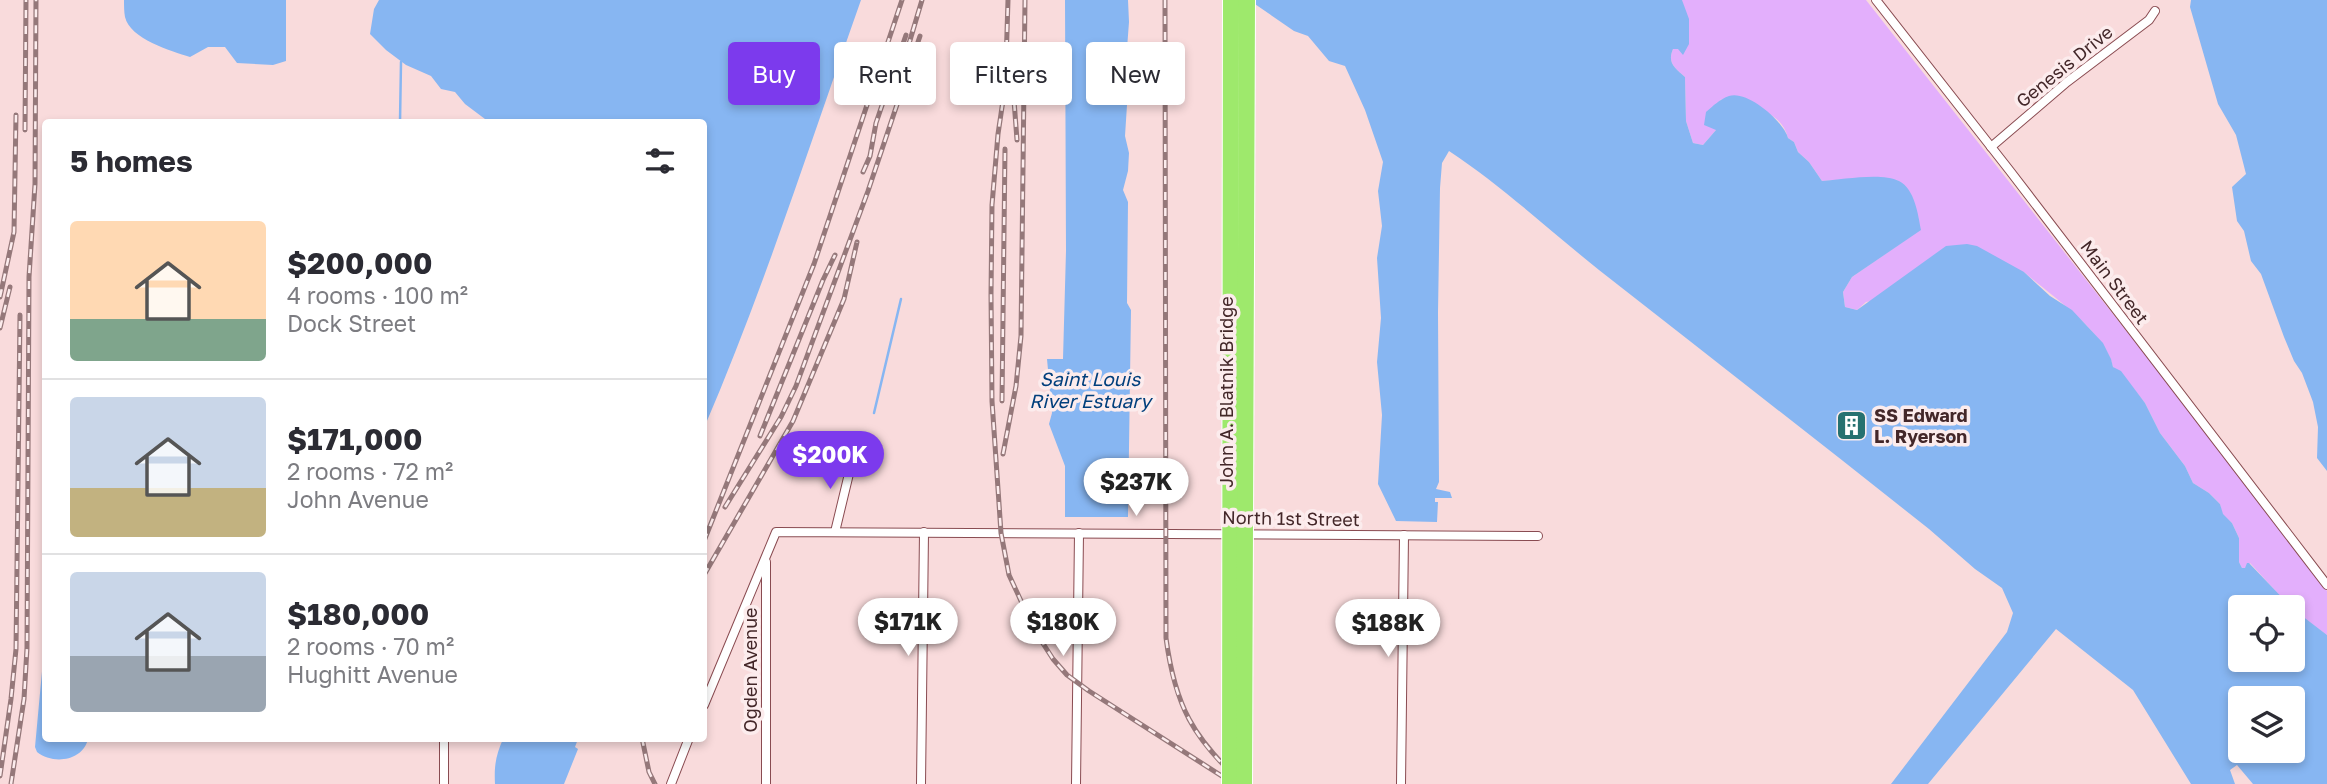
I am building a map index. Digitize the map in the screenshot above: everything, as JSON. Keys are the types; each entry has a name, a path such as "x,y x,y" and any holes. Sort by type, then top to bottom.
{"highway":[{"name":"John A. Blatnik Bridge","path":"1230,784 1231,0"},
{"name":"John A. Blatnik Bridge","path":"1244,784 1247,0"}],"street":[{"name":"Main Street","path":"1876,0 2327,585"},
{"name":"Genesis Drive","path":"1991,146 2058,89 2149,20 2155,11"},
{"path":"835,532 853,457"},
{"name":"North 1st Street","path":"766,555 776,531 1538,536"},
{"path":"921,784 925,532"},
{"path":"1076,784 1079,533"},
{"path":"1401,784 1404,535"},
{"path":"707,698 766,555"},
{"name":"Ogden Avenue","path":"766,555 766,784"},
{"path":"444,742 444,784"},
{"path":"670,784 688,742"}],"shaded area":[{"path":"1682,0 1866,0 2327,591 2327,635 2305,619 2305,595 2279,595 2250,563 2242,568 2239,562 2239,538 2232,523 2222,514 2220,504 2193,483 2185,466 2160,433 2145,403 2113,367 2100,341 2076,315 2024,272 1866,302 1857,310 1845,307 1843,292 1852,277 1920,230 1899,181 1878,177 1822,181 1798,152 1779,121 1763,110 1724,99 1720,100 1716,130 1703,145 1693,143 1686,121 1685,77 1673,65 1671,58 1673,49 1686,47 1689,41"}],"water":[{"path":"124,0 286,0 286,61 273,65 237,63 225,47 208,47 190,57 162,48 143,38 128,25"},
{"path":"379,0 861,0 846,42 834,42 834,77 767,269 707,421 707,119 485,119 465,104 455,92 441,89 431,76 406,65 370,34 374,9"},
{"name":"Saint Louis River Estuary","path":"1065,0 1128,0 1127,42 1086,42 1086,105 1127,105 1125,136 1129,153 1123,190 1128,202 1127,303 1131,310 1128,517 1065,517 1065,466 1049,424 1052,413 1047,359 1063,359 1065,105 1072,105 1072,42 1065,42"},
{"path":"1249,0 1682,0 1689,19 1689,44 1683,55 1678,49 1673,49 1671,58 1673,65 1685,77 1686,121 1693,143 1703,145 1716,130 1704,125 1706,112 1723,99 1737,95 1755,102 1773,116 1822,181 1882,177 1899,181 1909,190 1921,230 1852,277 1843,292 1845,307 1857,310 1946,246 1967,244 1977,246 2024,272 2050,296 2072,310 2103,343 2113,367 2121,371 2145,403 2160,433 2185,466 2193,483 2220,504 2223,514 2232,523 2239,538 2239,562 2242,568 2249,563 2280,595 2228,595 2228,672 2305,672 2305,618 2327,635 2327,784 2253,784 2237,765 2230,770 2235,784 2191,784 2133,690 2056,629 1928,784 1891,784 2007,632 2013,613 2002,588 1599,270 1507,193 1449,151 1442,163 1440,188 1439,482 1436,489 1450,492 1452,498 1435,498 1435,502 1438,502 1437,522 1396,521 1378,484 1382,415 1377,362 1381,318 1377,258 1382,226 1378,191 1383,162 1365,110 1345,66 1329,61 1308,36 1294,31"},
{"path":"2191,0 2327,0 2327,471 2317,458 2318,427 2313,402 2284,337 2261,274 2251,261 2244,231 2237,221 2232,187 2246,174 2236,135 2218,104 2190,7"},
{"path":"42,671 42,742 87,742 80,752 67,759 51,759 37,752 35,747"},
{"path":"502,742 577,742 575,747 578,749 564,784 495,784"}],"waterway":[{"path":"400,119 401,62"},
{"path":"874,413 901,299"}],"railway":[{"path":"25,130 26,0"},
{"path":"11,784 24,699 27,648 29,277 35,184 36,0"},
{"path":"707,533 814,264 902,0"},
{"path":"909,42 922,0"},
{"path":"1007,42 1008,0"},
{"path":"1003,454 1016,386 1021,336 1025,0"},
{"path":"1165,0 1166,638 1175,683 1189,719 1211,751 1243,784"},
{"path":"863,172 870,156 876,123 906,35"},
{"path":"725,507 781,417 796,386 868,191 920,36"},
{"path":"1002,105 992,205 992,401 1001,533 1009,575 1035,631 1067,675 1228,780"},
{"path":"1014,105 1017,140"},
{"path":"0,297 14,232 16,115"},
{"path":"1002,401 1005,149"},
{"path":"707,570 793,421 844,299 857,242"},
{"path":"760,436 835,255"},
{"path":"0,328 10,287"},
{"path":"0,776 16,649 20,315"},
{"path":"643,742 649,772 655,784"}],"place":[{"name":"SS Edward L. Ryerson","path":"1851,425"}]}
